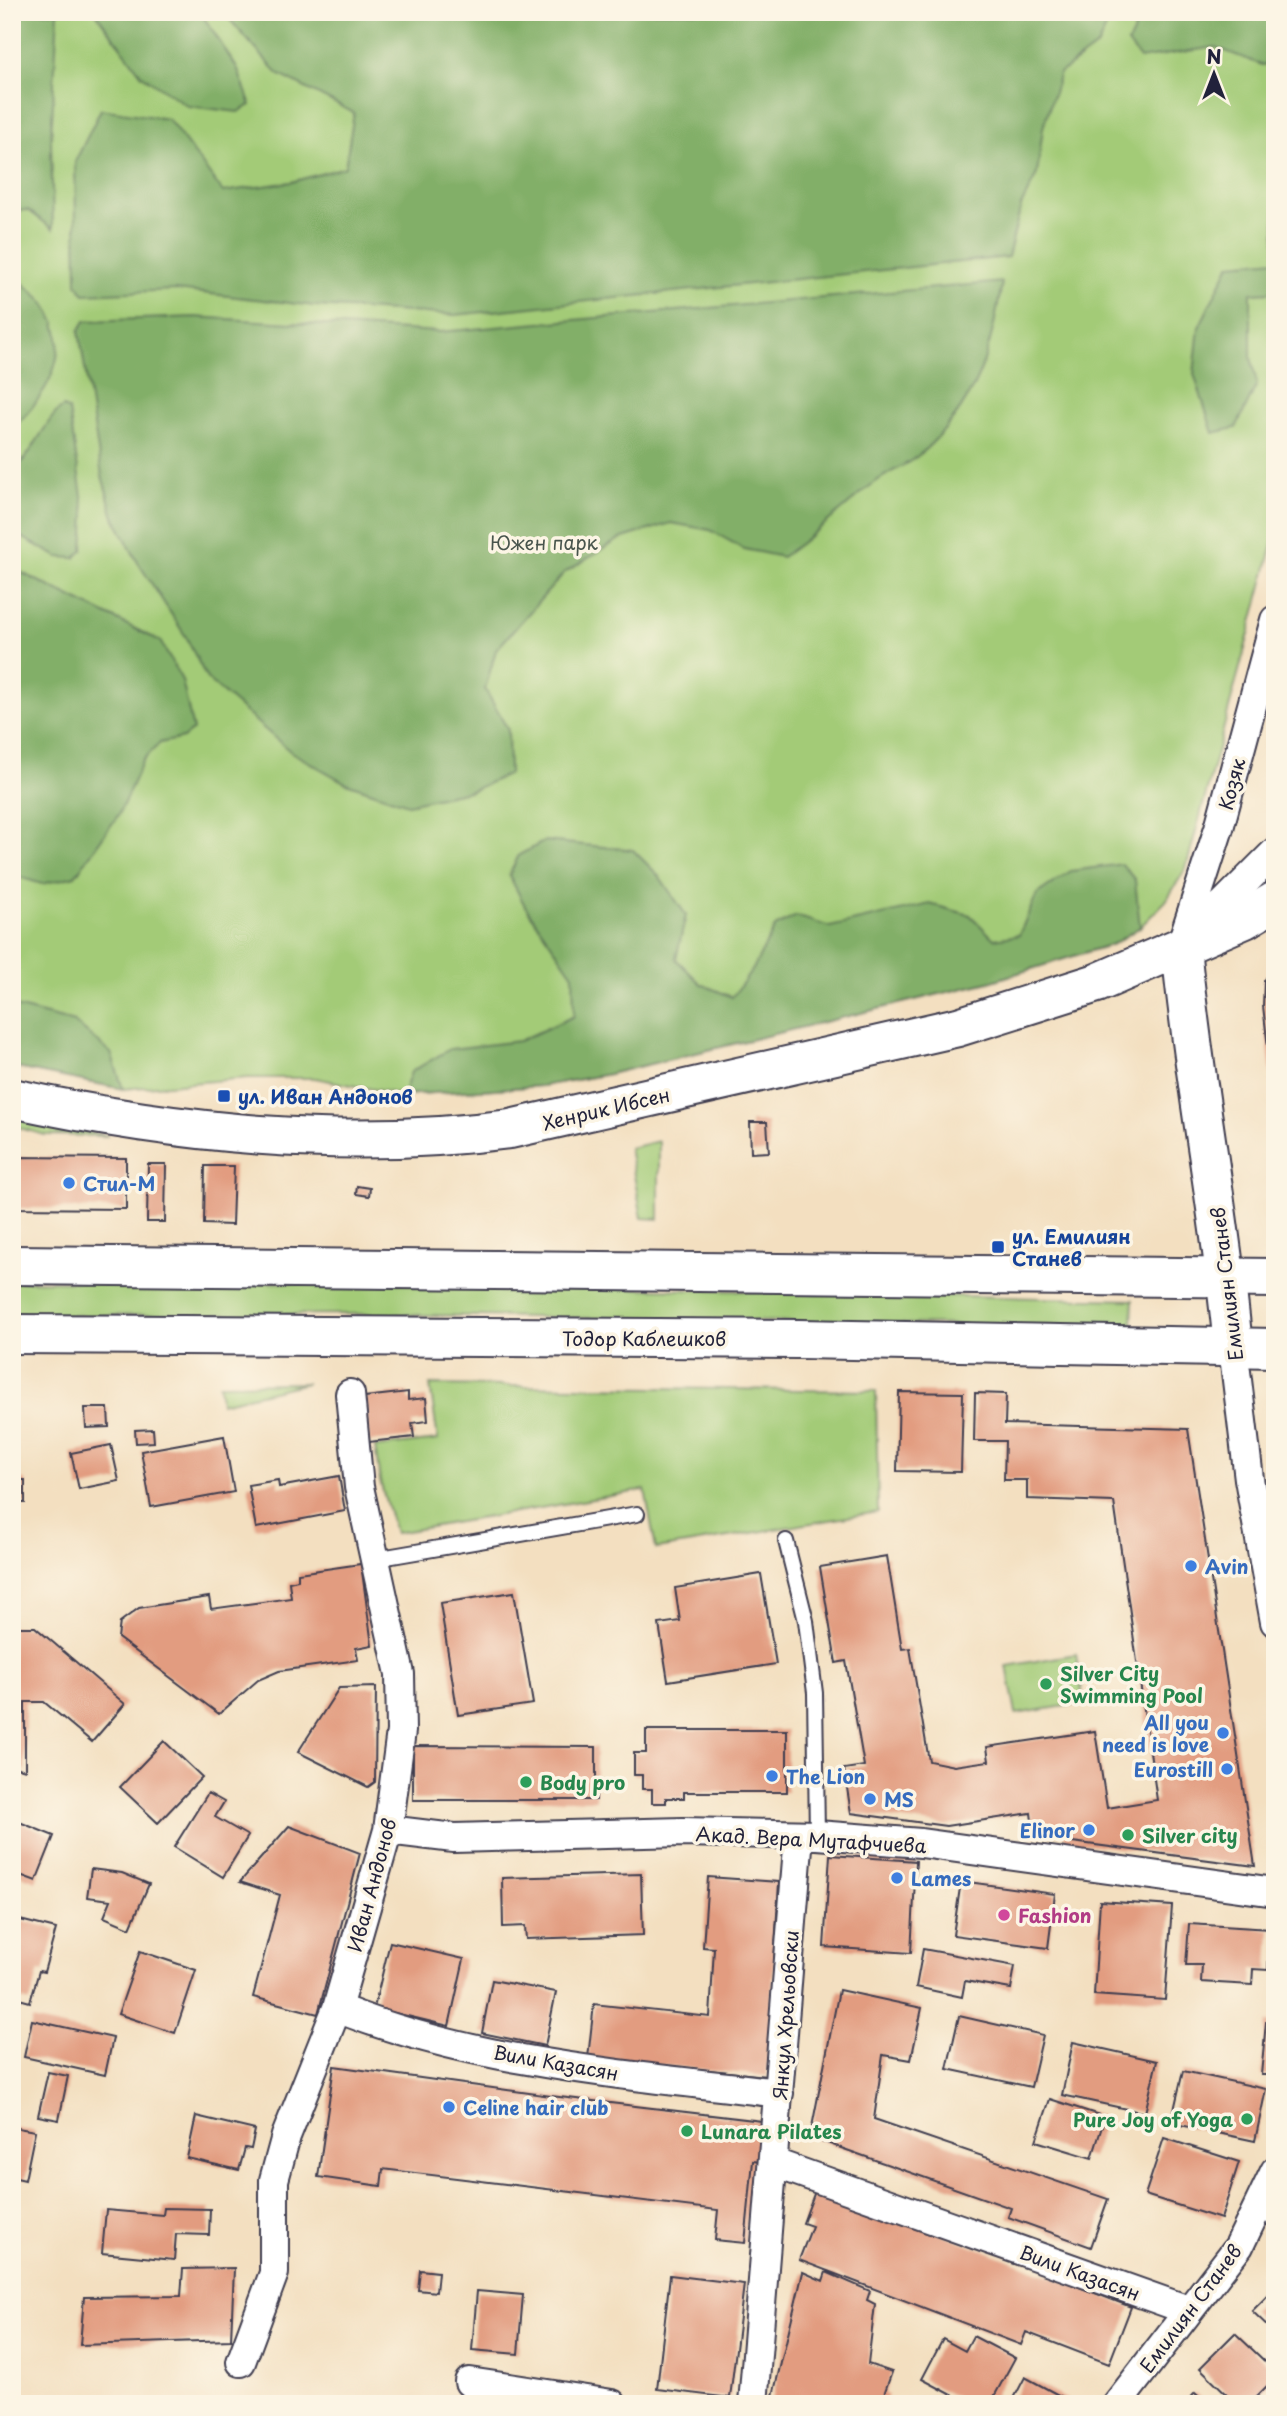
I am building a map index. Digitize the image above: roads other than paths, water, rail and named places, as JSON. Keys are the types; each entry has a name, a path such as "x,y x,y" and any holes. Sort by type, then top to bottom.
{"main road":[{"name":"Хенрик Ибсен","path":"12,1098 184,1129 389,1140 473,1134 611,1108 958,1027 1097,983 1245,919 1275,901"},
{"name":"Емилиян Станев","path":"1181,946 1186,1003 1227,1276 1233,1347"},
{"path":"12,1265 1275,1278"},
{"name":"Тодор Каблешков","path":"12,1334 799,1339 1275,1348"}],"street":[{"name":"Козяк","path":"1181,946 1219,828 1275,620"},
{"name":"Хенрик Ибсен","path":"1181,946 1275,852"},
{"name":"Емилиян Станев","path":"1233,1347 1262,1484 1275,1622"},
{"name":"Иван Андонов","path":"241,2362 274,2273 274,2180 286,2136 337,2008 388,1830 401,1731 401,1674 359,1488 350,1394"},
{"name":"Акад. Вера Мутафчиева","path":"388,1830 454,1838 683,1832 808,1835 921,1843 1275,1892"},
{"name":"Янкул Хрельовски","path":"753,2404 779,2092 808,1835"},
{"name":"Вили Казасян","path":"337,2008 385,2027 567,2067 779,2092"},
{"name":"Вили Казасян","path":"774,2163 1188,2310"},
{"name":"Емилиян Станев","path":"1118,2404 1188,2310 1267,2213 1275,2171"},
{"path":"470,2382 612,2404"}],"lane":[{"path":"375,1559 637,1514"},
{"name":"Янкул Хрельовски","path":"786,1541 806,1621 815,1693 808,1835"}],"place":[{"name":"ул. Иван Андонов","path":"224,1096"},
{"name":"Стил-М","path":"69,1183"},
{"name":"ул. Емилиян Станев","path":"998,1247"},
{"name":"Avin","path":"1191,1566"},
{"name":"Silver City Swimming Pool","path":"1046,1684"},
{"name":"All you need is love","path":"1223,1733"},
{"name":"Eurostill","path":"1227,1769"},
{"name":"The Lion","path":"772,1776"},
{"name":"Body pro","path":"526,1782"},
{"name":"MS","path":"870,1799"},
{"name":"Elinor","path":"1089,1830"},
{"name":"Silver city","path":"1128,1835"},
{"name":"Lames","path":"897,1878"},
{"name":"Fashion","path":"1004,1915"},
{"name":"Celine hair club","path":"449,2107"},
{"name":"Pure Joy of Yoga","path":"1247,2119"},
{"name":"Lunara Pilates","path":"687,2131"}],"park label":[{"name":"Южен парк","path":"544,542"}]}
